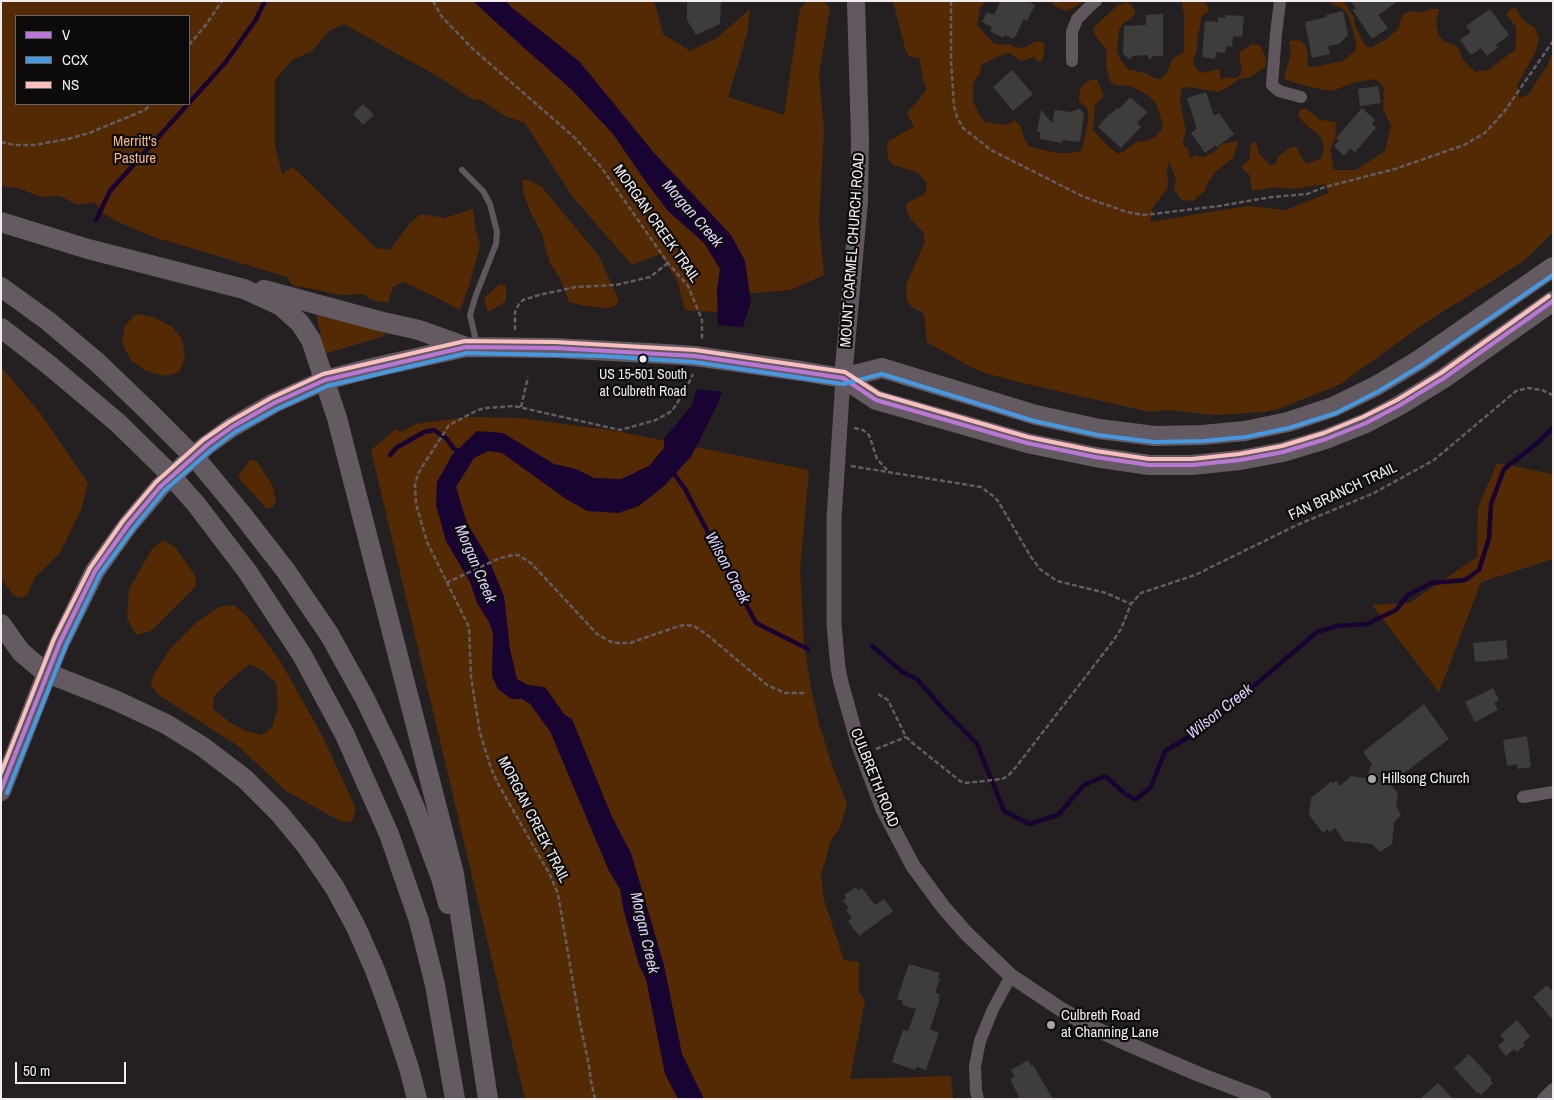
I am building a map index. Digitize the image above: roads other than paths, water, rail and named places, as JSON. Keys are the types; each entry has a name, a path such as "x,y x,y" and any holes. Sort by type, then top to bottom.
{"highway":[{"path":"1,222 88,249 244,289 281,306 300,323 311,340 337,418 380,578 454,874 488,1099"},
{"path":"47,673 95,571 128,525 160,487 206,445 232,427 274,403 325,380 376,367 472,347 603,350 738,361 843,378 882,368 1036,415 1099,430 1155,436 1245,432 1288,422 1324,410 1376,386 1420,360 1553,266"},
{"path":"1,288 48,321 98,363 198,462 286,571 329,634 365,699 415,808 441,878 460,944 471,994"},
{"path":"244,289 264,290 419,330 472,347"},
{"path":"843,378 876,400 1027,443 1095,457 1149,464 1192,465 1240,460 1283,452 1326,439 1366,423 1444,378 1553,301"},
{"path":"1,328 49,365 118,423 166,470 196,504 247,571 302,655 344,733 390,834 419,921 435,985 455,1099"},
{"path":"1,624 21,652 47,673 115,700 166,724 203,747 245,779 279,813 307,847 335,888 356,927 389,1008 417,1099"}],"main road":[{"name":"MOUNT CARMEL CHURCH ROAD","path":"843,378 859,201 860,139 856,1"},
{"path":"1,791 47,673"}],"street":[{"path":"1072,61 1072,32 1077,20 1096,1"},
{"path":"1280,1 1272,85 1279,91 1301,97"},
{"name":"CULBRETH ROAD","path":"843,378 834,519 834,631 841,683 858,743 883,809 913,866 944,908 967,934 1012,976 1066,1012 1119,1040 1198,1074 1264,1099"},
{"path":"1523,797 1553,792"},
{"path":"978,1099 976,1091 976,1066 980,1041 993,1009 1012,976"},
{"path":"1543,1099 1553,1089"}],"lane":[{"path":"462,170 483,191 487,198 497,232 496,244 470,315 472,347"}],"water":[{"name":"Morgan Creek","path":"473,1 506,1 579,61 655,154 731,235 745,261 751,302 719,401 691,457 664,486 639,506 618,513 587,511 566,499 502,453 488,451 474,458 456,487 467,523 488,558 504,596 510,649 517,679 528,685 545,687 564,714 572,719 612,817 631,853 664,965 682,1054 704,1099 678,1099 665,1074 646,979 639,965 624,912 620,889 609,871 550,731 530,704 522,699 511,699 498,689 492,676 493,633 489,622 477,603 470,582 446,541 436,505 437,482 452,455 477,431 503,433 554,464 576,469 594,478 621,479 649,466 664,448 664,439 692,405 718,322 717,289 720,269 704,243 668,211 613,134 572,90"}],"waterway":[{"path":"190,102 225,63 255,21 265,1"},
{"path":"96,220 110,191 187,105"},
{"name":"Wilson Creek","path":"872,646 904,673 917,679 977,744 1004,811 1029,824 1058,815 1084,785 1105,776 1135,800 1151,787 1165,751 1206,727 1317,632 1337,626 1367,624 1396,610 1408,595 1432,583 1465,580 1479,570 1489,538 1491,504 1504,469 1553,428"},
{"path":"390,455 396,448 424,432 434,430 446,438 454,449 462,452"},
{"name":"Wilson Creek","path":"672,471 685,489 756,623 808,649"}],"place":[{"name":"US 15-501 South at Culbreth Road","path":"643,359"},
{"name":"Hillsong Church","path":"1372,779"},
{"name":"Culbreth Road at Channing Lane","path":"1051,1025"}],"park label":[{"name":"Merritt's Pasture","path":"135,150"}]}
